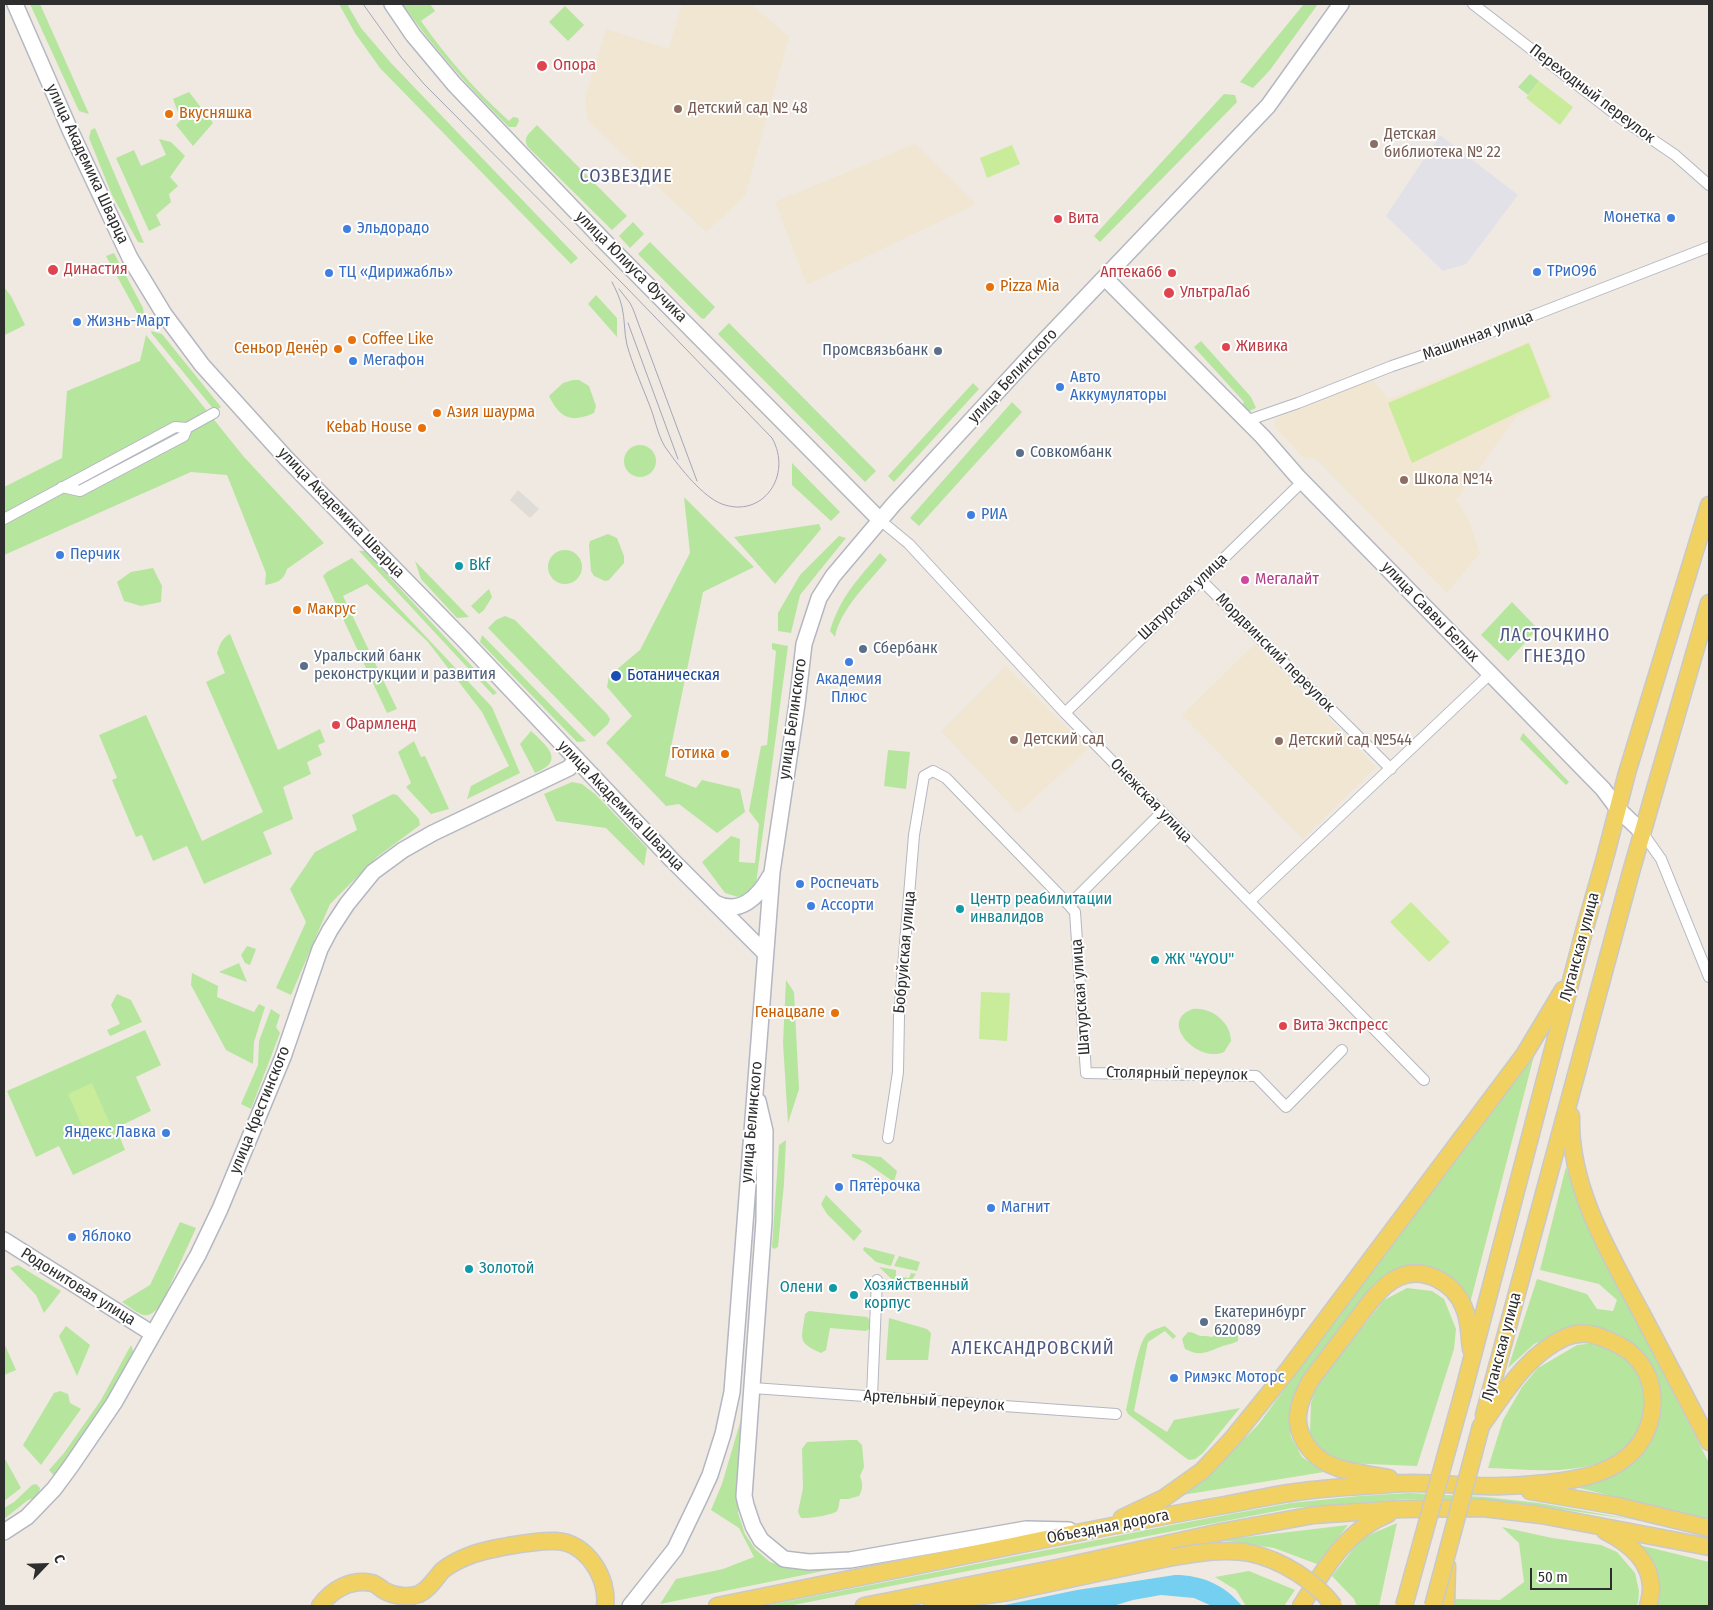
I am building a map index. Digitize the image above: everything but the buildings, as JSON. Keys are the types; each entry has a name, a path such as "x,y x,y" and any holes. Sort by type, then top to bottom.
{"main road":[{"name":"Луганская улица","path":"1404,1606 1463,1393 1618,809 1709,505"},
{"name":"Луганская улица","path":"1448,1545 1642,832 1709,603"},
{"path":"1094,1529 1164,1498 1202,1471 1232,1439 1288,1370 1524,1055 1573,973"},
{"path":"1577,1070 1571,1109 1570,1132 1581,1185 1608,1250 1709,1442"},
{"path":"1411,1482 1334,1467 1310,1450 1302,1436 1298,1422 1304,1392 1310,1381 1370,1302 1392,1280 1410,1274 1429,1276 1442,1280 1458,1295 1468,1316 1472,1358"},
{"path":"1481,1426 1506,1391 1536,1356 1555,1343 1576,1334 1584,1333 1600,1336 1625,1348 1635,1356 1646,1374 1652,1398 1651,1418 1641,1442 1628,1456 1602,1472 1579,1479 1504,1486"},
{"name":"Объездная дорога","path":"717,1606 1094,1529 1304,1491 1411,1482 1504,1486"},
{"path":"1504,1486 1618,1506 1709,1528"},
{"path":"864,1606 1314,1515 1401,1509 1483,1508 1541,1515 1709,1547"},
{"path":"1300,1606 1347,1540 1366,1525 1401,1509"},
{"path":"1592,1524 1623,1540 1640,1556 1646,1566 1650,1583 1650,1601 1648,1606"},
{"path":"320,1606 337,1589 351,1584 374,1584 386,1592 400,1596 418,1594 430,1586 443,1570 467,1556 507,1547 556,1541 565,1542 580,1550 591,1560 601,1575 606,1600"},
{"path":"1433,1606 1448,1545"},
{"path":"1446,1606 1448,1545"},
{"path":"894,1600 946,1601 1008,1592 1172,1557 1226,1551 1250,1553 1287,1567 1327,1597 1334,1606"}],"street":[{"name":"улица Академика Шварца","path":"15,4 70,130 126,249 164,314 202,365 247,417 462,638 712,901 765,953"},
{"name":"улица Юлиуса Фучика","path":"392,4 413,36 454,84 607,244 880,520"},
{"name":"улица Белинского","path":"630,1606 675,1549 687,1525 710,1475 723,1434 732,1392 772,872 804,644 811,619 820,598 833,576 880,520 1045,340 1268,106 1341,4"},
{"name":"Переходный переулок","path":"1473,4 1619,117 1675,155 1709,185"},
{"name":"Машинная улица","path":"1246,422 1392,366 1483,335 1709,247"},
{"name":"улица Саввы Белых","path":"1105,278 1262,437 1302,482 1603,789 1618,809 1642,832 1661,859 1709,977"},
{"path":"4,519 175,427 187,428 214,413"},
{"name":"Шатурская улица","path":"1065,712 1302,482"},
{"name":"Онежская улица","path":"880,520 909,544 1065,712 1424,1080"},
{"name":"Мордвинский переулок","path":"1201,580 1391,768"},
{"path":"1250,901 1490,674"},
{"name":"улица Крестинского","path":"4,1532 27,1517 54,1489 114,1403 198,1255 220,1209 283,1057 320,949 347,904 373,872 403,850 433,833 569,768 576,760"},
{"name":"Бобруйская улица","path":"888,1138 898,1072 899,1016 914,835 924,776 933,771 946,778 1069,905"},
{"path":"1069,905 1162,812"},
{"path":"712,901 732,907 749,901 763,889 772,872"},
{"name":"Шатурская улица","path":"1069,905 1075,912 1086,1073"},
{"name":"Столярный переулок","path":"1086,1073 1256,1076 1286,1107 1342,1050"},
{"path":"755,1089 765,1131 765,1201 745,1486 746,1505 753,1526 761,1540 784,1559 809,1562 850,1560 1026,1529 1094,1529"},
{"name":"Родонитовая улица","path":"4,1240 153,1334"},
{"path":"872,1396 877,1280"},
{"name":"Артельный переулок","path":"753,1388 1116,1414"}],"shaded area":[{"name":"Детский сад № 48","path":"682,4 751,4 789,37 745,196 706,232 588,121 585,98 606,29 669,49"},
{"path":"1440,135 1518,195 1466,264 1443,271 1386,216"},
{"path":"915,144 976,204 807,285 775,202"},
{"name":"Школа №14","path":"1529,342 1553,399 1517,416 1456,500 1468,518 1480,553 1447,593 1314,457 1306,460 1276,428 1274,419 1359,385 1373,381 1389,399"},
{"path":"518,490 539,509 530,518 510,500"},
{"name":"Детский сад №544","path":"1255,644 1376,767 1303,839 1182,715"},
{"name":"Детский сад","path":"1006,666 1088,749 1018,813 941,731"}],"green space":[{"path":"30,4 40,4 89,114 79,111"},
{"path":"339,4 347,4 361,28 391,63 578,258 571,264 380,68 355,33"},
{"path":"402,4 430,4 435,11 421,21 441,48 485,98 509,121 513,117 518,118 519,121 516,127 509,127 466,83"},
{"path":"1304,4 1318,4 1270,70 1253,88 1240,82"},
{"path":"565,6 584,25 568,41 549,22"},
{"path":"1530,74 1539,81 1528,95 1518,87"},
{"path":"1539,81 1573,107 1560,125 1526,98"},
{"path":"189,92 213,123 193,146 176,125 181,120 173,99"},
{"path":"1224,94 1235,95 1237,102 1100,242 1094,236"},
{"path":"537,125 627,216 612,230 528,147 526,138"},
{"path":"95,128 144,243 138,242 112,195 89,138 91,130"},
{"path":"159,139 171,142 185,156 170,177 178,186 169,194 171,202 156,215 161,225 149,231 116,158 134,150 141,166 166,155"},
{"path":"1012,145 1020,164 987,178 980,158"},
{"path":"633,222 644,234 630,248 619,236"},
{"path":"650,242 715,307 704,319 638,254"},
{"path":"114,253 143,308 145,321 142,322 106,256"},
{"path":"4,287 11,296 25,325 5,335"},
{"path":"596,295 617,318 617,337 588,304"},
{"path":"729,323 876,471 865,482 718,334"},
{"path":"151,331 162,334 221,407 215,411"},
{"path":"146,335 244,457 324,543 287,569 279,581 265,585 266,573 227,475 191,472 4,555 4,487 62,458 67,391 140,361"},
{"path":"1201,341 1251,397 1256,408 1247,412 1241,406 1244,402 1194,347"},
{"path":"1529,343 1550,397 1412,463 1388,403"},
{"path":"579,380 589,386 596,406 594,413 579,418 567,417 553,404 549,396 563,383"},
{"path":"973,383 979,389 894,482 888,476"},
{"path":"1012,402 1022,412 919,526 910,518"},
{"path":"640,445 652,449 656,461 652,473 640,477 628,473 624,461 628,449"},
{"path":"792,463 840,512 831,521 792,485"},
{"path":"684,497 754,567 703,592 665,776 696,788 702,780 740,789 745,812 717,833 679,804 666,806 606,743 632,716 607,687 609,676 640,650 690,553"},
{"path":"819,524 821,529 775,584 734,537"},
{"path":"608,534 617,538 624,556 624,563 609,580 605,581 594,576 591,571 589,545 590,541"},
{"path":"839,536 846,538 800,595 791,633 778,631 778,613 800,575"},
{"path":"565,550 577,555 582,567 577,579 565,584 553,579 548,567 553,555"},
{"path":"359,551 365,551 497,693 493,695"},
{"path":"880,553 887,560 849,606 835,637 830,631 844,598"},
{"path":"352,558 492,707 520,773 467,799 471,786 509,766 482,712 428,642 367,584 343,596 397,709 387,713 323,576"},
{"path":"415,561 469,617 457,618 421,579"},
{"path":"153,568 162,586 161,602 141,606 124,601 117,582 131,572"},
{"path":"489,589 492,597 484,610 479,614 471,606"},
{"path":"1512,602 1536,627 1533,634 1508,661 1481,635"},
{"path":"505,616 515,620 607,714 610,719 608,724 594,737 488,628 496,620"},
{"path":"230,634 278,750 320,729 325,742 318,745 322,755 307,762 311,774 283,787 293,819 263,832 272,854 204,884 187,846 153,861 142,835 136,837 112,780 117,778 99,735 146,715 202,841 263,812 206,682 225,673 217,653 225,637"},
{"path":"482,635 586,741 577,742 480,642"},
{"path":"772,643 788,646 756,884 750,893 738,897 725,893 702,862 731,836 740,839 739,862 755,863 759,824 749,811 761,746 767,745 776,651 772,649"},
{"path":"531,731 543,742 551,753 552,758 550,763 535,773 520,744"},
{"path":"1523,733 1569,782 1566,785 1520,739"},
{"path":"414,741 421,757 425,756 449,809 431,814 406,787 411,783 398,752"},
{"path":"888,750 910,752 906,789 884,786"},
{"path":"572,782 582,784 595,794 647,848 644,866 606,828 556,821 544,794"},
{"path":"393,794 397,795 419,819 420,825 377,857 330,904 291,995 276,988 306,922 290,889 315,852 357,830 352,815"},
{"path":"1411,902 1450,942 1429,962 1390,922"},
{"path":"247,946 256,949 250,965 245,963 241,955"},
{"path":"239,963 247,982 219,972"},
{"path":"192,973 218,986 217,997 254,1012 259,1004 265,1007 254,1042 253,1064 226,1050 191,985"},
{"path":"786,980 794,992 799,1089 788,1123 783,1043"},
{"path":"981,992 1010,993 1007,1041 979,1039"},
{"path":"117,994 131,1000 142,1022 110,1036 107,1030 120,1024 111,1005"},
{"path":"271,1009 280,1015 276,1027 280,1033 251,1109 241,1104 258,1065 259,1041"},
{"path":"1193,1009 1207,1010 1224,1022 1228,1028 1231,1041 1224,1052 1214,1054 1203,1052 1185,1040 1180,1031 1179,1022 1183,1015"},
{"path":"145,1030 161,1065 136,1077 151,1111 116,1128 125,1150 73,1175 59,1146 36,1157 7,1091"},
{"path":"1536,1048 1468,1311 1448,1281 1379,1281 1301,1380 1289,1413 1291,1437 1302,1457 1324,1472 1182,1495 1210,1473 1258,1425"},
{"path":"92,1083 111,1126 87,1137 68,1094"},
{"path":"786,1140 778,1247 774,1249 772,1247 779,1145"},
{"path":"852,1154 881,1157 897,1171 894,1182 865,1162 852,1157"},
{"path":"1566,1167 1608,1266 1709,1463 1709,1519 1579,1488 1606,1477 1659,1408 1657,1377 1638,1349 1567,1329 1534,1344 1508,1368 1537,1279 1587,1294 1597,1309 1613,1311 1617,1300 1599,1284 1540,1270"},
{"path":"826,1195 862,1231 854,1241 827,1214 821,1204"},
{"path":"180,1222 196,1228 162,1303 152,1313 143,1315 122,1302 150,1285"},
{"path":"864,1247 895,1255 891,1266 876,1262 863,1250"},
{"path":"899,1256 920,1262 917,1271 894,1266"},
{"path":"18,1265 61,1291 44,1313 36,1295 10,1268"},
{"path":"879,1267 896,1270 896,1276 909,1278 911,1273 916,1274 907,1286 901,1288"},
{"path":"1407,1288 1432,1291 1444,1299 1456,1329 1454,1349 1417,1466 1344,1463 1317,1446 1310,1433 1311,1403 1317,1385 1384,1300"},
{"path":"809,1311 867,1317 870,1320 869,1329 866,1331 830,1328 826,1350 821,1353 808,1346 802,1339 805,1314"},
{"path":"889,1318 927,1329 931,1333 928,1360 886,1360"},
{"path":"66,1326 90,1345 77,1376 59,1336"},
{"path":"1165,1326 1176,1336 1173,1339 1165,1331 1148,1342 1134,1411 1167,1432 1174,1420 1240,1408 1203,1453 1195,1459 1189,1460 1183,1456 1128,1414 1126,1410 1143,1339 1147,1334"},
{"path":"1231,1327 1237,1333 1238,1341 1204,1353 1185,1349 1182,1339 1188,1332 1212,1337 1220,1331"},
{"path":"4,1343 16,1370 4,1375"},
{"path":"1596,1343 1614,1350 1625,1358 1632,1364 1642,1381 1646,1400 1646,1412 1638,1433 1631,1442 1623,1450 1601,1462 1574,1469 1488,1468 1503,1420 1522,1387 1538,1368 1577,1345"},
{"path":"131,1345 135,1356 104,1407 55,1477 49,1470 64,1453 101,1400"},
{"path":"60,1391 68,1394 70,1403 81,1409 41,1465 23,1445 54,1393"},
{"path":"744,1409 738,1513 745,1534 755,1549 770,1562 790,1568 806,1569 853,1565 660,1604 676,1579 723,1569 754,1557 739,1528 711,1510 722,1484"},
{"path":"857,1440 862,1445 864,1467 860,1476 862,1486 859,1496 840,1499 838,1510 835,1512 801,1518 798,1512 803,1488 802,1449 807,1442"},
{"path":"4,1457 21,1488 4,1501"},
{"path":"36,1484 40,1488 39,1493 33,1500 28,1500 4,1519 4,1508 14,1502 32,1485"},
{"path":"1409,1493 1485,1497 1539,1503 1635,1520 1484,1500 1406,1499 1292,1508 788,1606 765,1606 1291,1503"},
{"path":"1397,1523 1379,1606 1357,1606 1354,1599 1332,1576 1362,1538"},
{"path":"1348,1525 1317,1564 1274,1548 1222,1540"},
{"path":"1502,1527 1552,1538 1601,1545 1617,1552 1635,1573 1639,1591 1638,1603 1636,1606 1455,1606 1454,1599 1500,1600 1524,1582 1519,1543"},
{"path":"1635,1544 1709,1562 1709,1605 1656,1606 1655,1574"},
{"path":"1249,1571 1295,1590 1284,1606 1246,1606 1236,1590 1215,1577"}],"water":[{"path":"1175,1575 1204,1579 1228,1592 1242,1606 1212,1606 1194,1598 1161,1595 1113,1606 1000,1606 1077,1590"}],"tram line":[{"path":"363,4 401,57 424,84 626,287 772,438 778,452 779,466 776,479 770,490 761,499 750,505 737,507 722,504 707,495 692,481 665,447 629,353 622,307 612,282"},
{"path":"619,289 633,309 697,481"},
{"path":"628,323 678,459"}],"place":[{"name":"Опора","path":"542,66"},
{"name":"Детский сад № 48","path":"678,109"},
{"name":"Вкусняшка","path":"169,114"},
{"name":"Детская библиотека № 22","path":"1374,144"},
{"name":"Монетка","path":"1671,218"},
{"name":"Вита","path":"1058,219"},
{"name":"Эльдорадо","path":"347,229"},
{"name":"Династия","path":"53,270"},
{"name":"ТРиО96","path":"1537,272"},
{"name":"ТЦ «Дирижабль»","path":"329,273"},
{"name":"Аптека66","path":"1172,273"},
{"name":"Pizza Mia","path":"990,287"},
{"name":"УльтраЛаб","path":"1169,293"},
{"name":"Жизнь-Март","path":"77,322"},
{"name":"Coffee Like","path":"352,340"},
{"name":"Живика","path":"1226,347"},
{"name":"Сеньор Денёр","path":"338,349"},
{"name":"Промсвязьбанк","path":"938,351"},
{"name":"Мегафон","path":"353,361"},
{"name":"Авто Аккумуляторы","path":"1060,387"},
{"name":"Азия шаурма","path":"437,413"},
{"name":"Kebab House","path":"422,428"},
{"name":"Совкомбанк","path":"1020,453"},
{"name":"Школа №14","path":"1404,480"},
{"name":"РИА","path":"971,515"},
{"name":"Перчик","path":"60,555"},
{"name":"Bkf","path":"459,566"},
{"name":"Мегалайт","path":"1245,580"},
{"name":"Макрус","path":"297,610"},
{"name":"Сбербанк","path":"863,649"},
{"name":"Академия Плюс","path":"849,662"},
{"name":"Уральский банк реконструкции и развития","path":"304,666"},
{"name":"Ботаническая","path":"616,676"},
{"name":"Фармленд","path":"336,725"},
{"name":"Детский сад","path":"1014,740"},
{"name":"Детский сад №544","path":"1279,741"},
{"name":"Готика","path":"725,754"},
{"name":"Роспечать","path":"800,884"},
{"name":"Ассорти","path":"811,906"},
{"name":"Центр реабилитации инвалидов","path":"960,909"},
{"name":"ЖК \"4YOU\"","path":"1155,960"},
{"name":"Генацвале","path":"835,1013"},
{"name":"Вита Экспресс","path":"1283,1026"},
{"name":"Яндекс Лавка","path":"166,1133"},
{"name":"Пятёрочка","path":"839,1187"},
{"name":"Магнит","path":"991,1208"},
{"name":"Яблоко","path":"72,1237"},
{"name":"Золотой","path":"469,1269"},
{"name":"Олени","path":"833,1288"},
{"name":"Хозяйственный корпус","path":"854,1295"},
{"name":"Екатеринбург 620089","path":"1204,1322"},
{"name":"Римэкс Моторс","path":"1174,1378"}],"district":[{"name":"СОЗВЕЗДИЕ","path":"626,177"},
{"name":"ЛАСТОЧКИНО ГНЕЗДО","path":"1555,646"},
{"name":"АЛЕКСАНДРОВСКИЙ","path":"1033,1349"}]}
